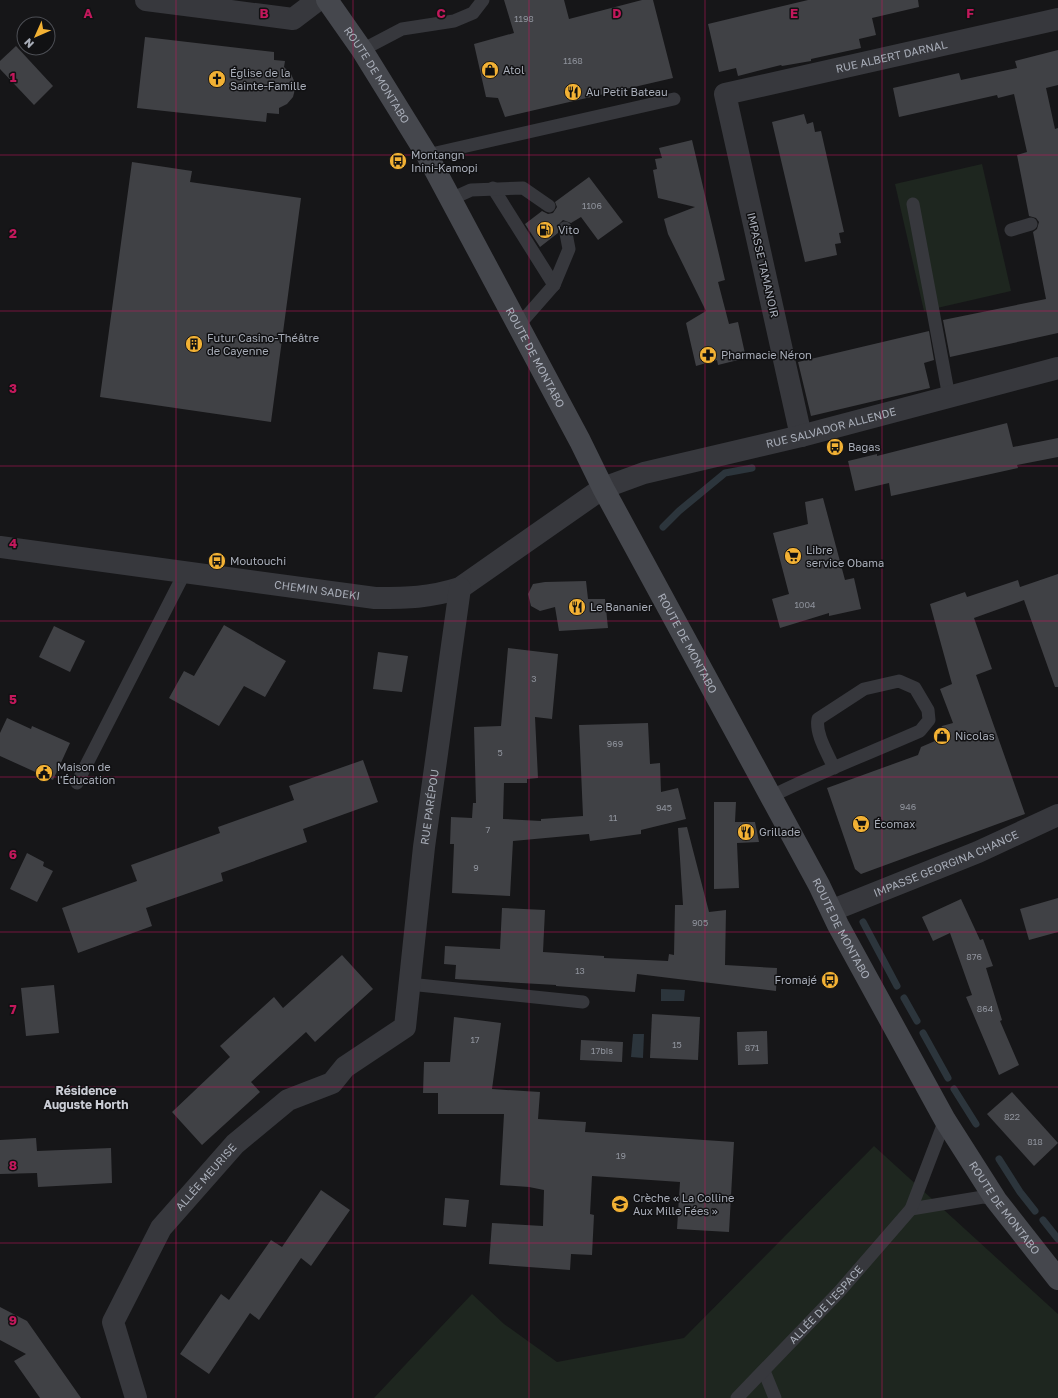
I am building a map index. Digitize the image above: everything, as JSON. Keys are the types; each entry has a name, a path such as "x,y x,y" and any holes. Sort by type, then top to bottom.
{"main road":[{"name":"ROUTE DE MONTABO","path":"327,0 362,50 427,155 580,441 603,488 772,796 833,910 838,925 945,1120 996,1200 1058,1279"}],"street":[{"path":"146,0 293,19 318,0"},
{"name":"RUE ALBERT DARNAL","path":"725,94 1058,20"},
{"name":"IMPASSE TAMANOIR","path":"725,94 801,436"},
{"name":"RUE SALVADOR ALLENDE","path":"603,488 644,473 801,436 1058,368"},
{"name":"CHEMIN SADEKI","path":"0,547 375,598 434,596 460,588 603,488"},
{"name":"RUE PARÉPOU","path":"405,1027 424,847 460,588"},
{"name":"IMPASSE GEORGINA CHANCE","path":"833,910 978,852 1058,815"},
{"name":"ALLÉE MEURISE","path":"136,1398 113,1322 161,1228 235,1144 288,1100 332,1083 346,1067 405,1027"}],"lane":[{"path":"362,50 402,29 454,21 473,13 484,0"},
{"path":"427,155 674,99"},
{"path":"493,188 554,284"},
{"path":"451,199 471,190 523,188 549,206"},
{"path":"913,204 949,397"},
{"path":"1011,230 1031,224"},
{"path":"518,326 554,284 569,249 565,228"},
{"path":"76,783 185,572"},
{"path":"772,796 818,773 834,768 920,731 929,720 928,710 914,688 899,681 864,689 818,719 817,725 819,732 834,768"},
{"path":"409,984 583,1002"},
{"name":"ALLÉE DE L'ESPACE","path":"738,1398 839,1292 911,1209 945,1120"},
{"path":"911,1209 983,1197 996,1200"},
{"path":"764,1371 775,1398"}],"shaded area":[{"path":"982,164 1011,291 924,311 895,184"},
{"path":"661,989 685,990 684,1001 661,1001"},
{"path":"633,1034 644,1034 643,1058 631,1057"},
{"path":"874,1146 1058,1314 1058,1398 374,1398 472,1294 504,1324 557,1362 684,1338"}],"building":[{"path":"504,0 564,0 569,19 642,0 653,0 673,78 505,117 498,98 486,97 474,44 514,33"},
{"path":"808,0 918,0 919,7 872,18 876,35 859,39 861,48 811,59 811,61 781,65 738,76 736,68 719,72 708,24"},
{"name":"Église de la Sainte-Famille","path":"145,37 274,52 274,60 285,61 284,67 291,74 296,85 293,97 287,104 279,108 279,114 267,113 266,122 137,108"},
{"path":"16,46 16,56 25,56 53,86 34,105 0,69 0,61"},
{"path":"1058,50 1058,85 1046,88 1055,129 1058,128 1058,333 950,357 943,320 1046,299 1033,232 1037,229 1039,222 1036,218 1029,216 1017,155 1027,152 1014,94 998,98 997,95 899,117 893,88 959,73 961,80 1017,68 1015,61"},
{"path":"804,114 807,124 813,122 815,132 821,131 844,232 839,233 841,243 835,244 837,255 805,262 772,122"},
{"path":"692,140 725,280 718,282 729,324 738,322 746,358 718,365 717,360 696,366 686,323 706,311 668,234 664,219 695,207 658,198 653,170 657,169 655,159 662,158 659,148"},
{"name":"Futur Casino-Théâtre de Cayenne","path":"132,162 192,171 190,182 301,198 271,422 100,397"},
{"path":"589,177 623,222 598,240 581,217 571,223 563,220 558,225 558,233 540,247 525,224 542,211 548,214 553,213 557,207 555,202"},
{"path":"929,331 934,360 924,363 930,388 811,416 798,362"},
{"path":"1007,423 1013,447 1058,438 1058,457 1017,465 1018,468 891,496 889,483 855,491 848,461 877,454 877,456"},
{"path":"823,498 845,580 854,578 861,609 829,616 829,613 780,628 772,599 789,594 773,533 808,524 805,502"},
{"path":"1058,574 1058,687 1055,687 1024,600 974,618 992,669 976,675 1025,814 861,874 855,869 827,788 918,755 921,747 935,741 942,726 953,723 940,689 952,684 930,604 965,592 967,597 1018,580 1020,587"},
{"path":"586,581 588,599 605,599 608,628 559,631 555,607 540,611 531,606 528,594 533,584 545,582"},
{"path":"224,625 286,661 265,697 244,686 219,726 169,698 184,671 194,676"},
{"path":"54,626 85,641 70,672 39,657"},
{"path":"508,648 558,654 552,719 535,717 538,778 527,779 527,783 504,783 503,819 541,821 541,819 583,816 579,725 648,723 650,764 660,763 661,792 678,788 686,819 641,830 641,834 590,841 589,834 513,841 510,896 452,893 454,844 450,844 451,817 472,818 473,803 476,803 474,727 501,726"},
{"path":"378,652 408,656 402,692 373,689"},
{"path":"7,718 31,729 32,726 70,743 53,780 0,756 0,733"},
{"path":"363,760 378,802 303,829 307,842 221,873 223,881 146,908 152,926 78,953 62,908 137,881 131,865 220,833 218,827 294,800 289,786"},
{"path":"714,802 736,802 735,822 755,822 759,842 737,843 739,888 714,889"},
{"path":"687,827 709,912 726,910 725,965 777,968 776,991 637,974 635,992 556,985 455,979 456,965 444,964 445,946 500,949 502,908 545,910 543,952 604,956 604,958 668,961 669,954 674,955 675,905 683,905 678,828"},
{"path":"27,853 44,862 43,866 53,871 37,902 10,889"},
{"path":"1058,898 1058,932 1029,940 1020,909"},
{"path":"961,899 980,940 983,939 993,966 986,968 1002,1020 1000,1021 1019,1065 999,1075 966,997 972,995 950,933 933,941 922,917"},
{"path":"342,955 373,989 315,1042 306,1032 251,1082 260,1092 202,1145 172,1112 230,1057 220,1046 274,997 283,1008"},
{"path":"54,985 59,1033 26,1036 21,988"},
{"path":"652,1014 700,1017 698,1060 650,1058"},
{"path":"454,1017 501,1023 492,1089 540,1092 538,1119 586,1122 585,1132 734,1142 729,1232 677,1229 680,1182 592,1176 590,1214 594,1215 592,1255 571,1254 570,1270 489,1264 492,1223 543,1226 544,1190 529,1187 500,1185 504,1114 438,1114 438,1093 423,1093 424,1062 450,1062"},
{"path":"767,1031 768,1064 738,1065 737,1032"},
{"path":"581,1040 623,1042 622,1062 580,1060"},
{"path":"1012,1092 1058,1143 1034,1166 987,1114"},
{"path":"36,1138 37,1151 111,1148 112,1183 38,1187 37,1173 0,1174 0,1140"},
{"path":"321,1190 350,1210 311,1266 301,1258 259,1320 250,1313 209,1374 180,1354 221,1294 229,1300 271,1240 282,1247"},
{"path":"445,1198 469,1200 466,1227 443,1225"},
{"path":"0,1307 27,1321 81,1398 40,1398 14,1361 26,1354 0,1340"}],"waterway":[{"path":"663,527 679,511 725,473 752,468"},
{"path":"863,922 897,986"},
{"path":"904,998 917,1021"},
{"path":"923,1033 948,1078"},
{"path":"954,1089 976,1124"},
{"path":"999,1159 1020,1192 1035,1211"},
{"path":"1043,1220 1058,1239"}],"place":[{"name":"Atol","path":"490,70"},
{"name":"Église de la Sainte-Famille","path":"217,79"},
{"name":"Au Petit Bateau","path":"573,92"},
{"name":"Montangn Inini-Kamopi","path":"398,161"},
{"name":"Vito","path":"545,230"},
{"name":"Futur Casino-Théâtre de Cayenne","path":"194,344"},
{"name":"Pharmacie Néron","path":"708,355"},
{"name":"Bagas","path":"835,447"},
{"name":"Libre service Obama","path":"793,556"},
{"name":"Moutouchi","path":"217,561"},
{"name":"Le Bananier","path":"577,607"},
{"name":"Nicolas","path":"942,736"},
{"name":"Maison de l'Éducation","path":"44,773"},
{"name":"Écomax","path":"861,824"},
{"name":"Grillade","path":"746,832"},
{"name":"Fromajé","path":"830,980"},
{"name":"Crèche « La Colline Aux Mille Fées »","path":"620,1204"}],"district":[{"name":"Résidence Auguste Horth","path":"86,1098"}]}
